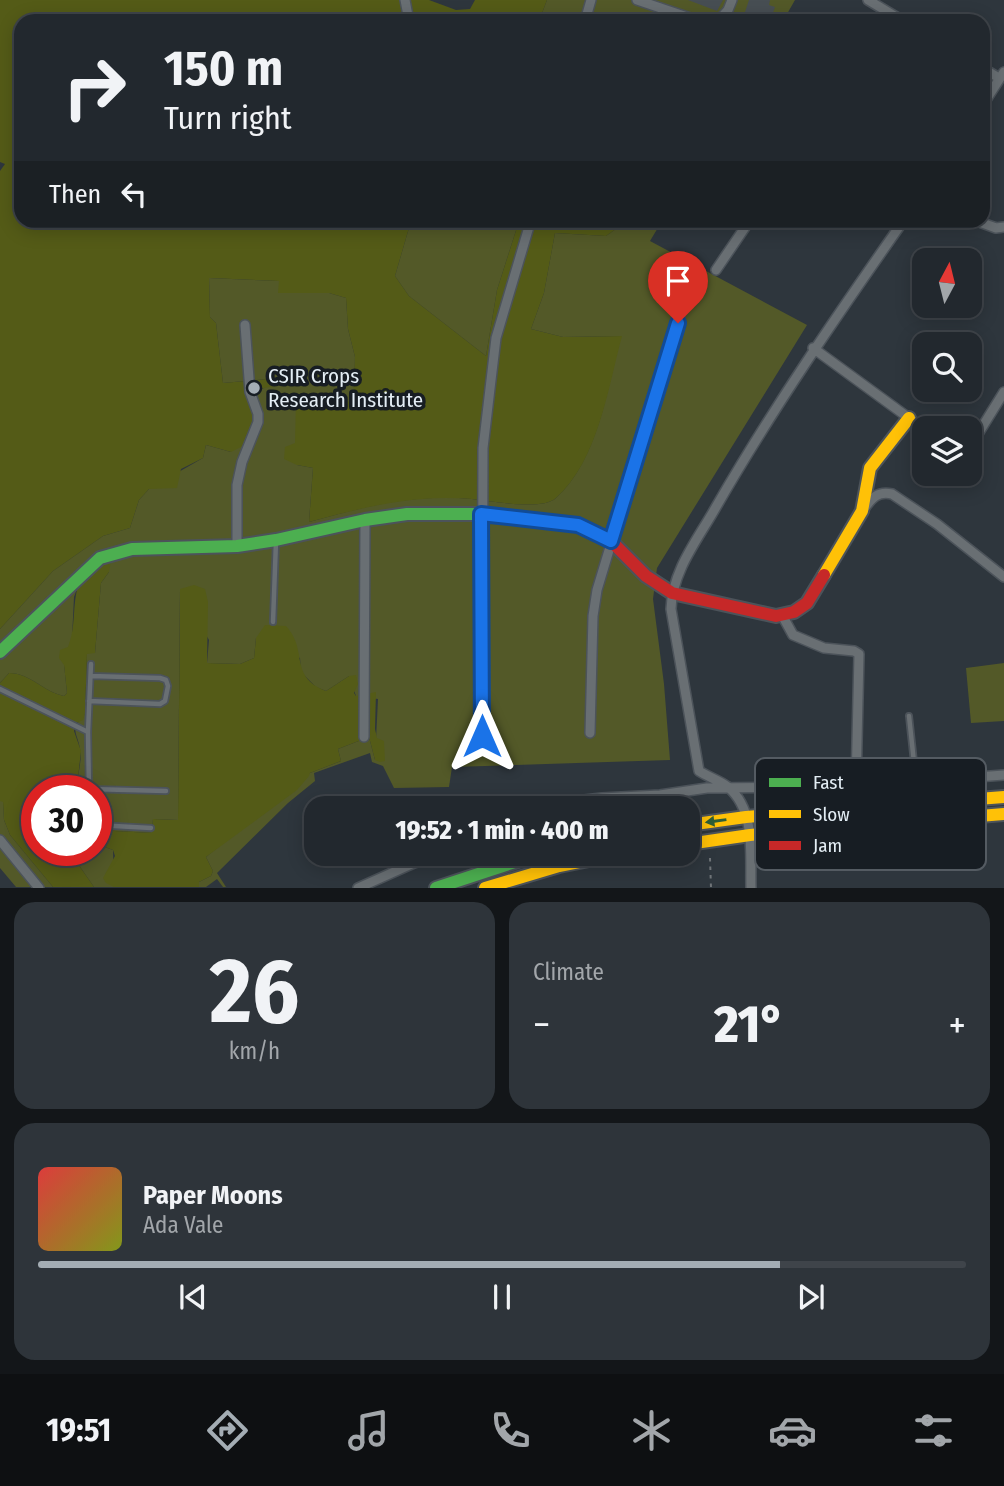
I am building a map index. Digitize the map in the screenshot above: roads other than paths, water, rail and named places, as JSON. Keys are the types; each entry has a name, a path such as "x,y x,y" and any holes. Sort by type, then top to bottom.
{"main road":[{"path":"1,649 100,558 132,549 237,545 276,540 365,520 407,514 481,514 578,525 611,541 646,576 672,593 776,615 794,612 807,603 862,511 870,468 909,418"},
{"path":"986,798 1004,797"},
{"path":"986,815 1004,814"},
{"path":"700,823 755,816"},
{"path":"700,842 755,835"},
{"path":"436,887 502,866"},
{"path":"485,887 559,866"}],"street":[{"path":"637,0 678,14"},
{"path":"869,0 892,14"},
{"path":"990,94 1002,75"},
{"path":"482,736 483,447 496,338 529,228"},
{"path":"716,270 745,228"},
{"path":"751,887 750,835 742,803 730,789 699,771 671,609 672,593 679,572 725,491 813,348 898,228"},
{"path":"590,733 593,616 597,590 685,299"},
{"path":"237,545 237,485 242,462 258,422 250,392 245,325"},
{"path":"813,348 912,420"},
{"path":"982,427 1004,392"},
{"path":"862,511 874,496 884,492 892,494 937,524 1004,577"},
{"path":"364,737 365,520"},
{"path":"782,615 793,635 824,648 855,651 859,654 857,758"},
{"path":"986,776 1004,775"},
{"path":"641,796 707,788 755,788"},
{"path":"0,840 39,887"},
{"path":"358,887 407,866"}],"lane":[{"path":"274,622 276,540"},
{"path":"89,775 91,664"},
{"path":"89,701 160,704 165,701 168,686 166,680 155,677 91,676"},
{"path":"0,689 88,732"},
{"path":"909,716 914,758"},
{"path":"112,790 166,791"},
{"path":"112,826 151,828"}],"place":[{"name":"CSIR Crops Research Institute","path":"254,388"}]}
